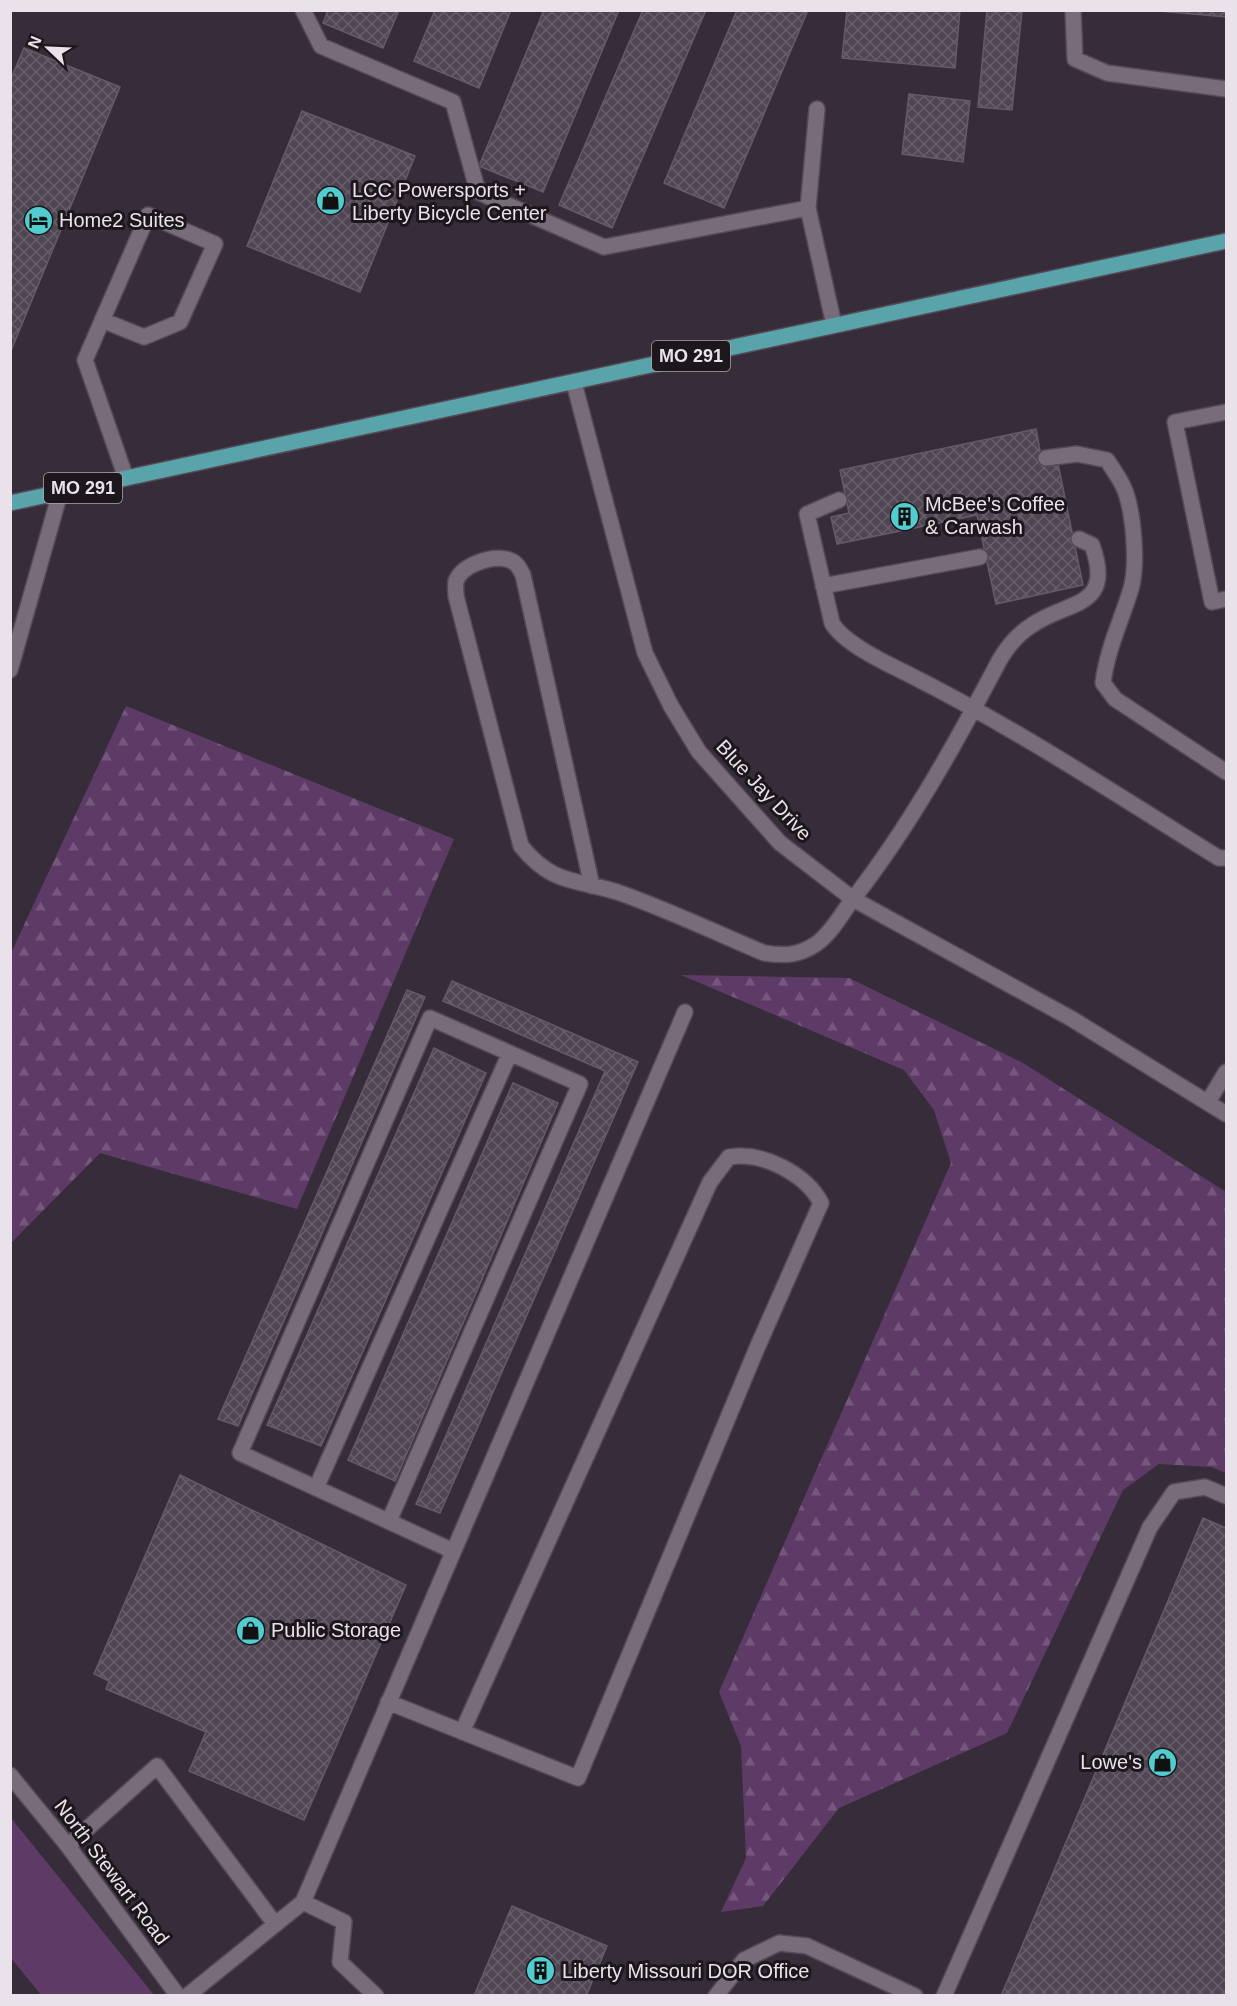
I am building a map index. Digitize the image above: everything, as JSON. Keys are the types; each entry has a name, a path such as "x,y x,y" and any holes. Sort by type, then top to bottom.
{"main road":[{"name":"MO 291","path":"10,502 574,383 834,324 1227,240"}],"street":[{"path":"303,10 321,46 453,102 478,192 604,247 808,208"},
{"path":"1073,10 1075,59 1107,73 1227,89"},
{"path":"817,109 808,208 834,324"},
{"path":"102,320 144,337 180,322 214,244 148,215 102,320 85,360 126,478"},
{"name":"Blue Jay Drive","path":"574,383 645,653 671,706 699,752 780,843 853,899 1072,1019 1227,1114"},
{"path":"1227,412 1175,422 1212,602 1227,599"},
{"path":"1046,458 1077,454 1107,460 1123,486 1134,538 1135,566 1132,587 1105,663 1103,683 1115,699 1227,772"},
{"path":"10,670 60,493"},
{"path":"839,500 807,514 832,623 838,634 897,668 975,708 1219,858 1227,858"},
{"path":"592,886 523,575 518,564 506,559 472,565 462,572 456,582 456,596 521,846 536,865 559,877 592,886 621,893 764,953 784,956 802,952 818,943 881,864 975,708 1006,647 1033,624 1084,602 1096,585 1098,562 1092,545 1079,538"},
{"path":"824,586 980,557"},
{"path":"187,1995 303,1902 685,1012"},
{"path":"389,1521 580,1084 430,1018 240,1453 453,1551"},
{"path":"316,1488 510,1053"},
{"path":"1208,1102 1227,1071"},
{"path":"388,1702 462,1732 578,1778 752,1359 821,1203 814,1190 792,1173 757,1157 744,1154 729,1157 710,1182 462,1732"},
{"path":"944,1995 1150,1527 1174,1492 1205,1487 1227,1496"},
{"path":"68,1846 157,1766 275,1924"},
{"name":"North Stewart Road","path":"10,1775 68,1846 178,1995"},
{"path":"303,1902 344,1922 340,1962 376,1995"},
{"path":"716,1995 744,1960 779,1943 807,1946 915,1995"}],"green space":[{"path":"126,706 454,839 297,1209 100,1153 11,1243 11,953"},
{"path":"681,975 849,978 1023,1063 1226,1192 1226,1473 1211,1467 1159,1464 1123,1490 1007,1733 839,1808 763,1906 721,1912 746,1858 741,1746 719,1692 951,1163 934,1110 904,1070"},
{"path":"10,1818 154,1995 41,1995 11,1958"}],"building":[{"path":"328,10 399,10 383,48 323,23"},
{"path":"435,10 511,10 479,88 414,61"},
{"path":"544,10 619,10 543,192 479,166"},
{"path":"643,10 706,10 612,228 559,205"},
{"path":"737,10 808,10 724,208 664,183"},
{"path":"847,10 960,10 955,68 842,58"},
{"path":"987,10 1022,10 1012,110 978,107"},
{"path":"1147,10 1226,10 1226,17"},
{"name":"Home2 Suites","path":"24,48 120,87 10,353 10,81"},
{"path":"909,94 970,101 963,162 902,154"},
{"name":"LCC Powersports + Liberty Bicycle Center","path":"302,111 415,156 360,292 247,246"},
{"name":"McBee's Coffee & Carwash","path":"1036,429 1043,467 1058,464 1083,585 996,604 977,515 837,544 831,517 849,513 840,470"},
{"path":"452,981 638,1062 440,1513 416,1504 605,1071 443,1001"},
{"path":"407,990 425,997 238,1426 218,1419"},
{"path":"434,1048 486,1073 321,1446 267,1425"},
{"path":"513,1083 558,1103 395,1481 348,1460"},
{"name":"Public Storage","path":"180,1475 406,1585 304,1820 189,1771 206,1732 106,1689 109,1681 94,1674"},
{"name":"Lowe's","path":"1203,1518 1226,1528 1226,1996 1001,1996"},
{"name":"Liberty Missouri DOR Office","path":"512,1906 607,1946 586,1996 474,1996"}],"place":[{"name":"LCC Powersports + Liberty Bicycle Center","path":"331,201"},
{"name":"Home2 Suites","path":"38,220"},
{"name":"McBee's Coffee & Carwash","path":"904,516"},
{"name":"Public Storage","path":"250,1630"},
{"name":"Lowe's","path":"1163,1762"},
{"name":"Liberty Missouri DOR Office","path":"541,1971"}]}
